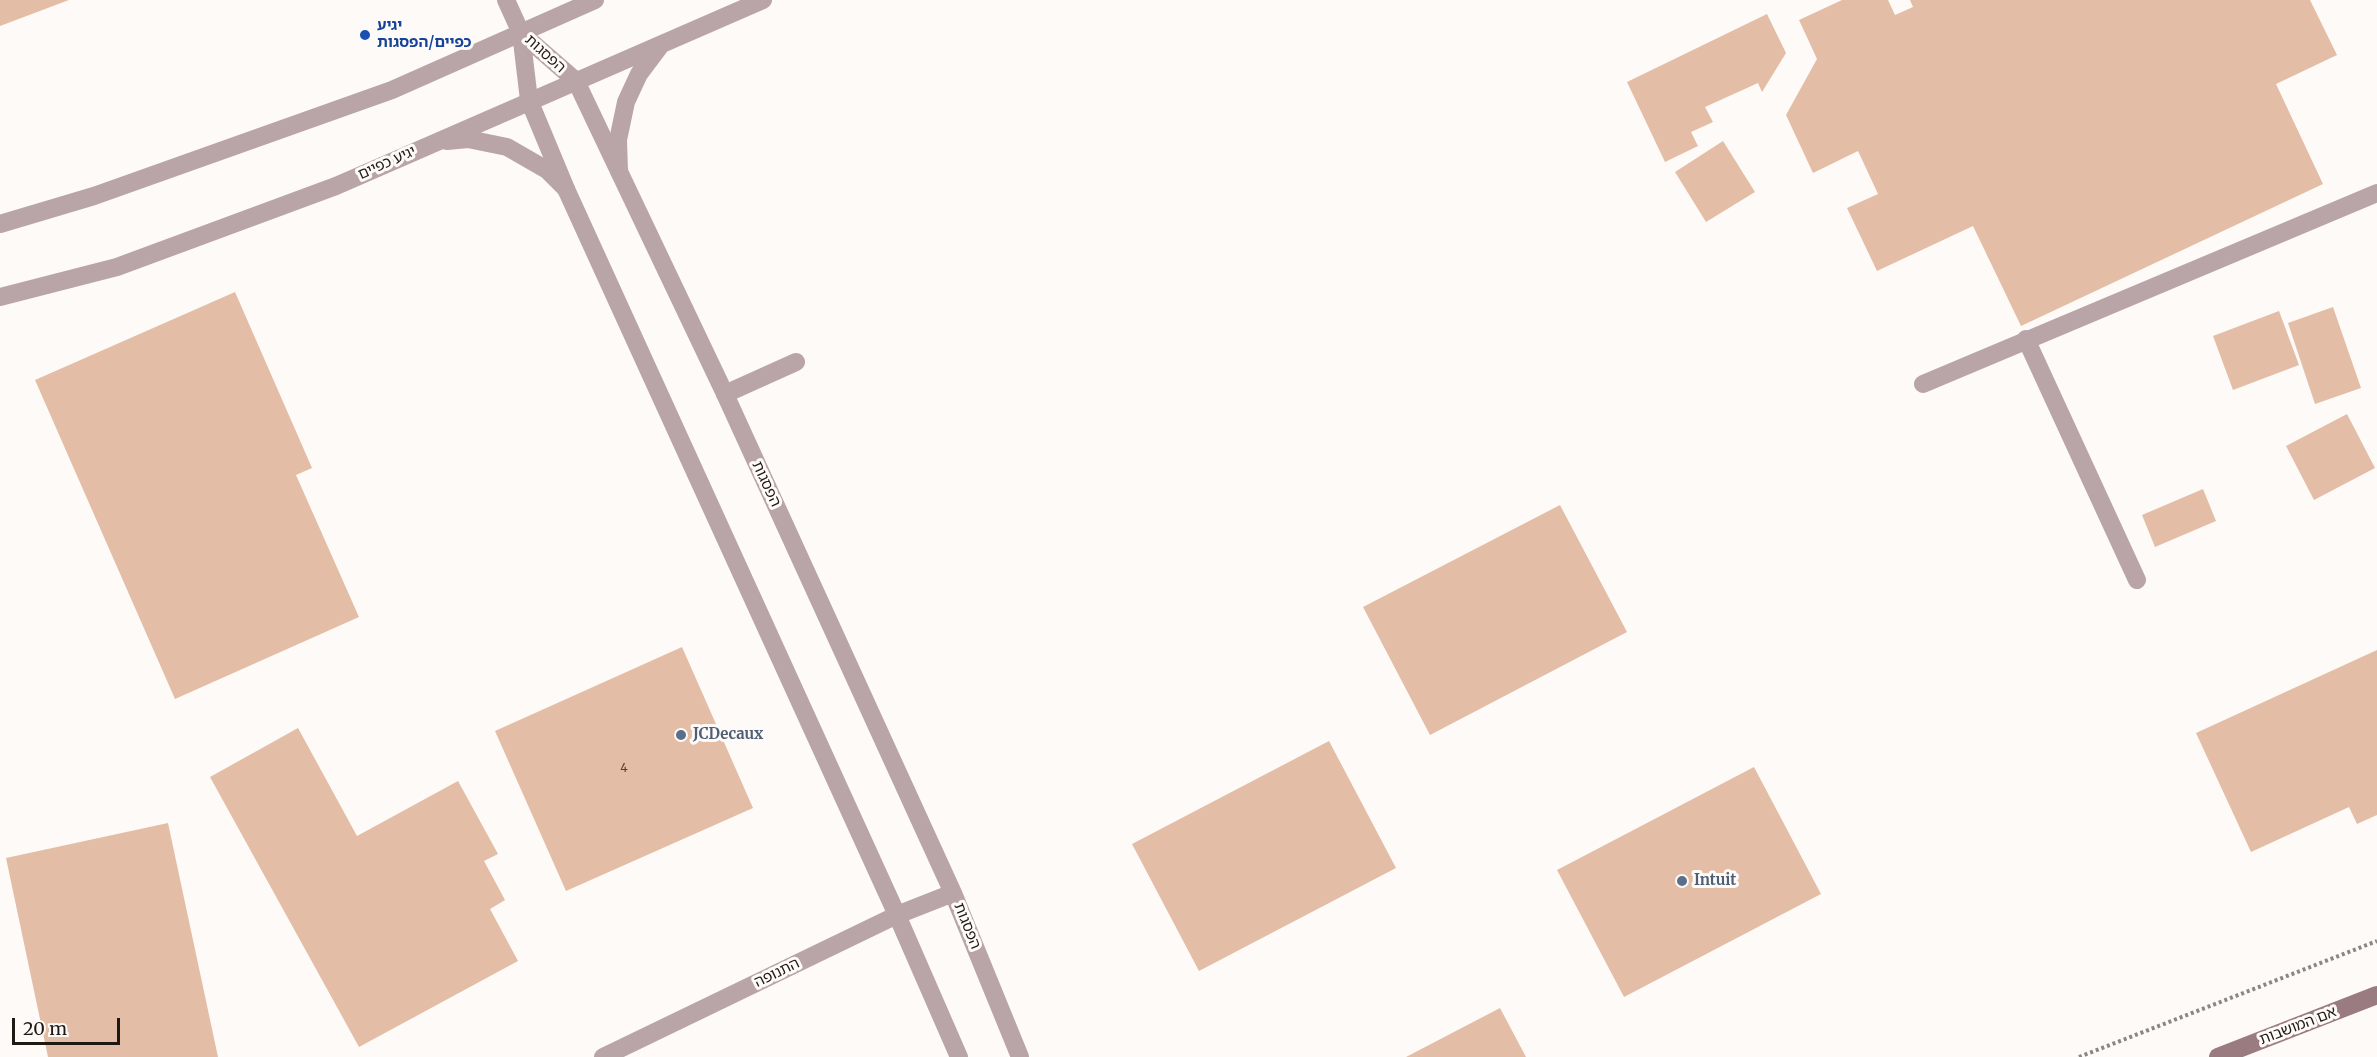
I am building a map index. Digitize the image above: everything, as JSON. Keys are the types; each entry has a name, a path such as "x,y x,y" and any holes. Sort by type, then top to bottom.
{"main road":[{"name":"אם המושבות","path":"2218,1057 2377,995"}],"street":[{"path":"506,0 521,33"},
{"path":"0,224 94,196 392,90 595,0"},
{"name":"יגיע כפיים","path":"0,297 117,267 336,186 763,0"},
{"name":"הפסגות","path":"521,33 576,81 725,394 953,893 1020,1057"},
{"name":"הפסגות","path":"521,33 529,100 566,189 897,915 959,1057"},
{"path":"619,171 618,140 626,102 647,61 661,44"},
{"path":"434,142 468,139 507,147 547,170 566,189"},
{"path":"1923,384 2377,192"},
{"path":"2026,339 2137,580"},
{"path":"725,394 796,362"},
{"name":"התנופה","path":"603,1057 897,915 953,893"}],"path":[{"path":"2079,1057 2377,941"}],"building":[{"path":"0,0 69,0 0,26"},
{"path":"1842,0 1888,0 1895,15 1913,7 1910,0 2310,0 2337,55 2276,84 2323,184 2021,326 1973,226 1877,271 1847,208 1878,194 1858,151 1813,173 1786,115 1817,59 1799,20"},
{"path":"1767,14 1786,53 1762,92 1758,83 1705,107 1713,122 1691,132 1698,146 1665,162 1627,82"},
{"path":"1723,141 1755,192 1706,222 1675,172"},
{"path":"235,292 312,468 296,475 359,617 175,699 35,380"},
{"path":"2333,307 2361,388 2315,404 2288,323"},
{"path":"2279,311 2299,365 2233,390 2213,336"},
{"path":"2347,414 2375,468 2314,500 2286,446"},
{"path":"2203,489 2216,521 2155,547 2142,515"},
{"path":"1560,505 1627,632 1430,735 1363,607"},
{"path":"682,647 753,808 566,891 495,731"},
{"path":"2377,650 2377,815 2357,824 2349,807 2251,852 2196,733"},
{"path":"298,728 357,836 458,781 498,854 484,861 505,900 490,909 518,961 359,1047 210,777"},
{"path":"1329,741 1396,868 1199,971 1132,844"},
{"path":"1754,767 1821,894 1624,997 1557,870"},
{"path":"168,823 218,1057 48,1057 6,858"},
{"path":"1500,1008 1526,1057 1406,1057"}],"place":[{"name":"יגיע כפיים/הפסגות","path":"365,35"},
{"name":"JCDecaux","path":"681,735"},
{"name":"Intuit","path":"1682,881"}]}
